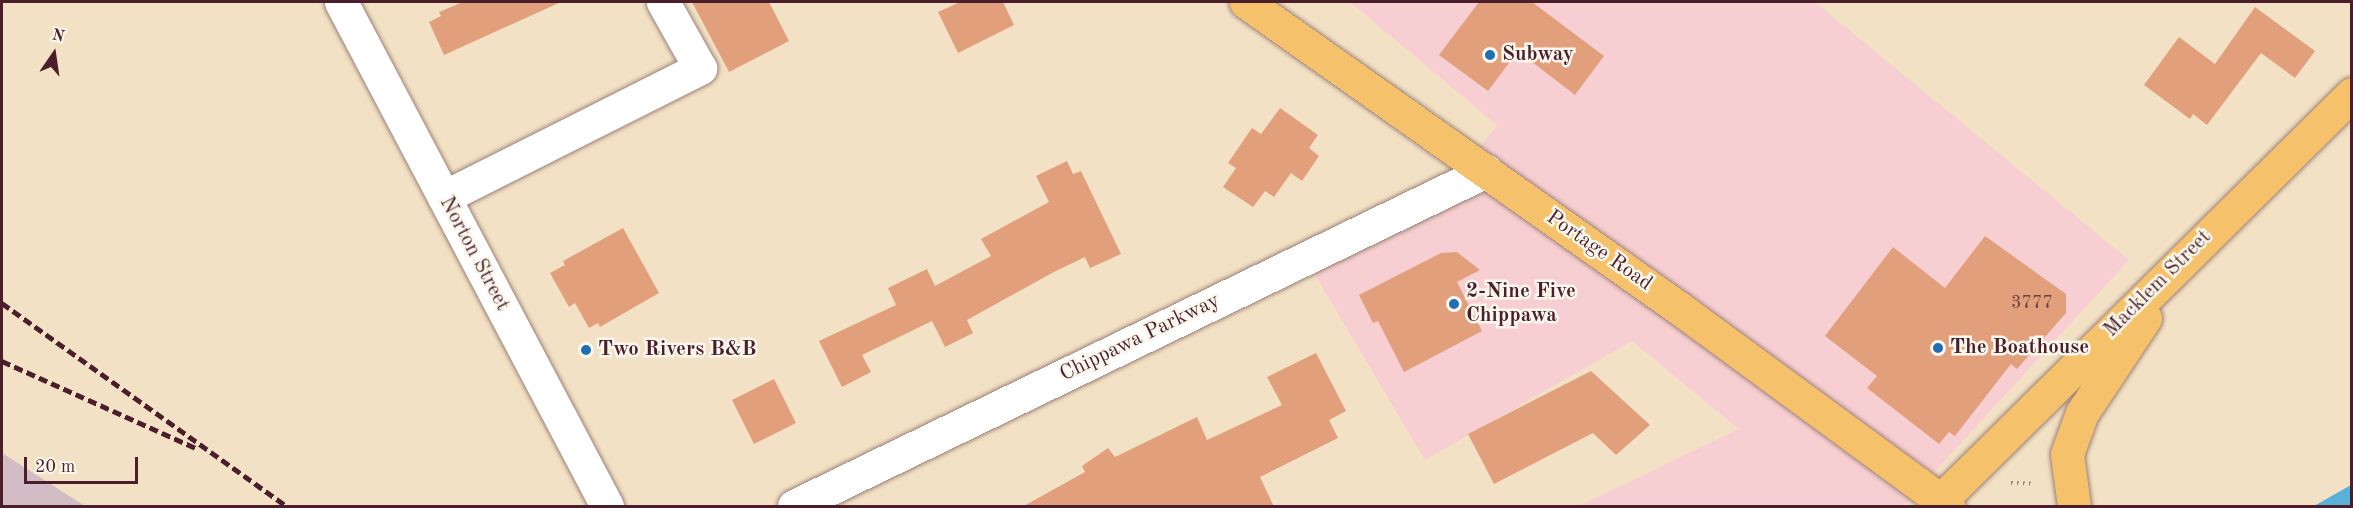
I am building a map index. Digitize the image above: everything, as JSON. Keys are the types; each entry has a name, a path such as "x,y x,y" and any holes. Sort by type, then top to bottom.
{"main road":[{"name":"Portage Road","path":"1246,2 1486,171 1941,505"},
{"name":"Macklem Street","path":"1941,505 2205,237 2352,94"},
{"path":"2073,507 2067,454 2082,413 2205,237"}],"street":[{"name":"Norton Street","path":"341,2 607,507"},
{"path":"444,197 700,68 663,2"},
{"name":"Chippawa Parkway","path":"794,507 1486,171"}],"path":[{"path":"2011,482 2039,484"}],"shaded area":[{"path":"1350,2 1815,2 2129,260 1903,506 1579,506 1739,429 1632,341 1425,460 1305,258 1443,193 1497,125"},
{"path":"2,453 85,506 2,506"}],"water":[{"path":"2351,485 2351,506 2314,506"}],"building":[{"path":"463,2 561,2 444,55 429,22 441,16 439,12"},
{"path":"692,2 769,2 789,41 729,72"},
{"path":"960,2 1003,2 1014,25 958,53 938,12"},
{"path":"1479,2 1532,2 1604,56 1575,95 1518,51 1488,91 1439,55"},
{"path":"2255,7 2315,51 2295,78 2261,53 2207,125 2193,114 2190,119 2144,85 2179,37 2215,64"},
{"path":"1280,108 1318,135 1309,148 1319,156 1302,181 1291,173 1274,197 1265,191 1253,207 1223,187 1236,168 1228,163 1252,128 1261,134"},
{"path":"1067,161 1073,174 1081,171 1121,254 1090,268 1085,257 1052,273 967,320 973,333 945,347 932,321 862,355 871,372 842,387 819,341 896,305 888,288 927,269 935,286 991,256 981,239 1049,202 1036,176"},
{"path":"623,228 659,293 600,327 598,323 589,328 575,303 569,307 550,273 565,265 563,261"},
{"name":"The Boathouse","path":"1985,236 2066,294 2066,313 2017,369 2011,364 1955,436 1949,432 1939,444 1867,388 1877,376 1825,336 1893,247 1945,288"},
{"path":"1457,252 1480,270 1457,282 1482,331 1404,372 1378,321 1373,323 1359,295 1441,253"},
{"path":"1316,353 1346,411 1329,420 1338,438 1260,477 1274,507 1022,507 1085,472 1082,466 1108,448 1115,457 1197,417 1207,440 1282,405 1267,377"},
{"path":"1591,371 1650,425 1616,455 1593,433 1494,484 1468,434"},
{"path":"774,379 796,423 754,444 732,400"}],"railway":[{"path":"2,303 287,506"},
{"path":"2,361 196,448"}],"place":[{"name":"Subway","path":"1490,55"},
{"name":"2-Nine Five Chippawa","path":"1454,304"},
{"name":"The Boathouse","path":"1938,348"},
{"name":"Two Rivers B&B","path":"586,350"}]}
